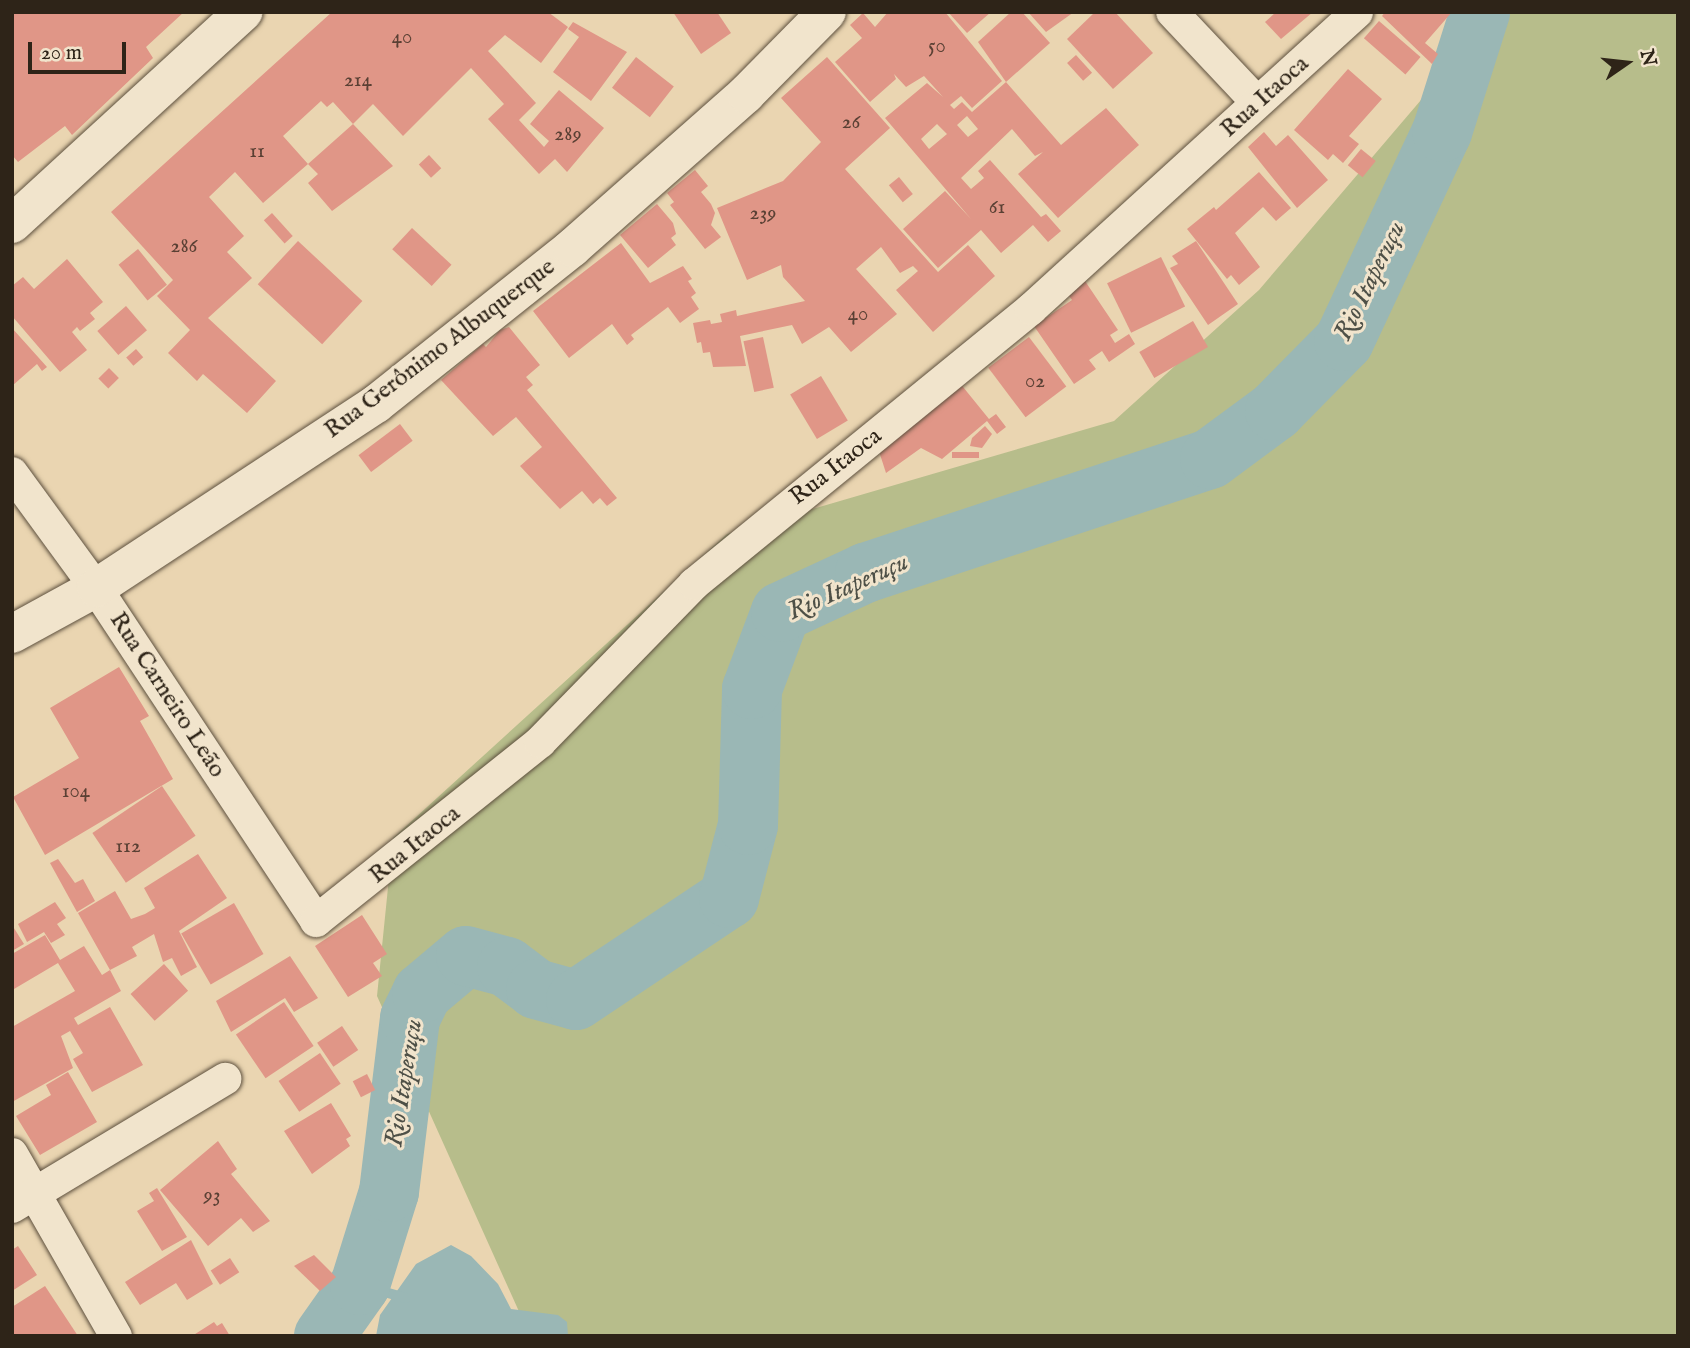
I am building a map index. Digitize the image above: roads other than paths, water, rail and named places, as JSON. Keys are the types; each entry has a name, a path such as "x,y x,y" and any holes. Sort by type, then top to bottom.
{"street":[{"path":"12,224 243,12"},
{"name":"Rua Gerônimo Albuquerque","path":"12,634 96,588 376,404 582,239 746,94 827,12"},
{"path":"1172,12 1256,101"},
{"name":"Rua Itaoca","path":"316,922 540,742 694,584 1031,309 1198,159 1256,101 1357,12"},
{"name":"Rua Carneiro Leão","path":"12,473 96,588 316,922"},
{"path":"24,1200 225,1079"},
{"path":"12,1154 24,1200 116,1336"}],"water":[{"path":"451,1245 471,1256 498,1284 511,1309 558,1315 567,1322 568,1336 376,1336 380,1315 416,1264"}],"waterway":[{"name":"Rio Itaperuçu","path":"324,1336 360,1285 389,1192 410,1018 422,993 466,956 507,967 536,989 576,1000 729,898 748,825 752,689 781,612 865,573 1210,459 1275,411 1344,341 1442,132 1480,12"},
{"path":"360,1285 406,1298"}]}
